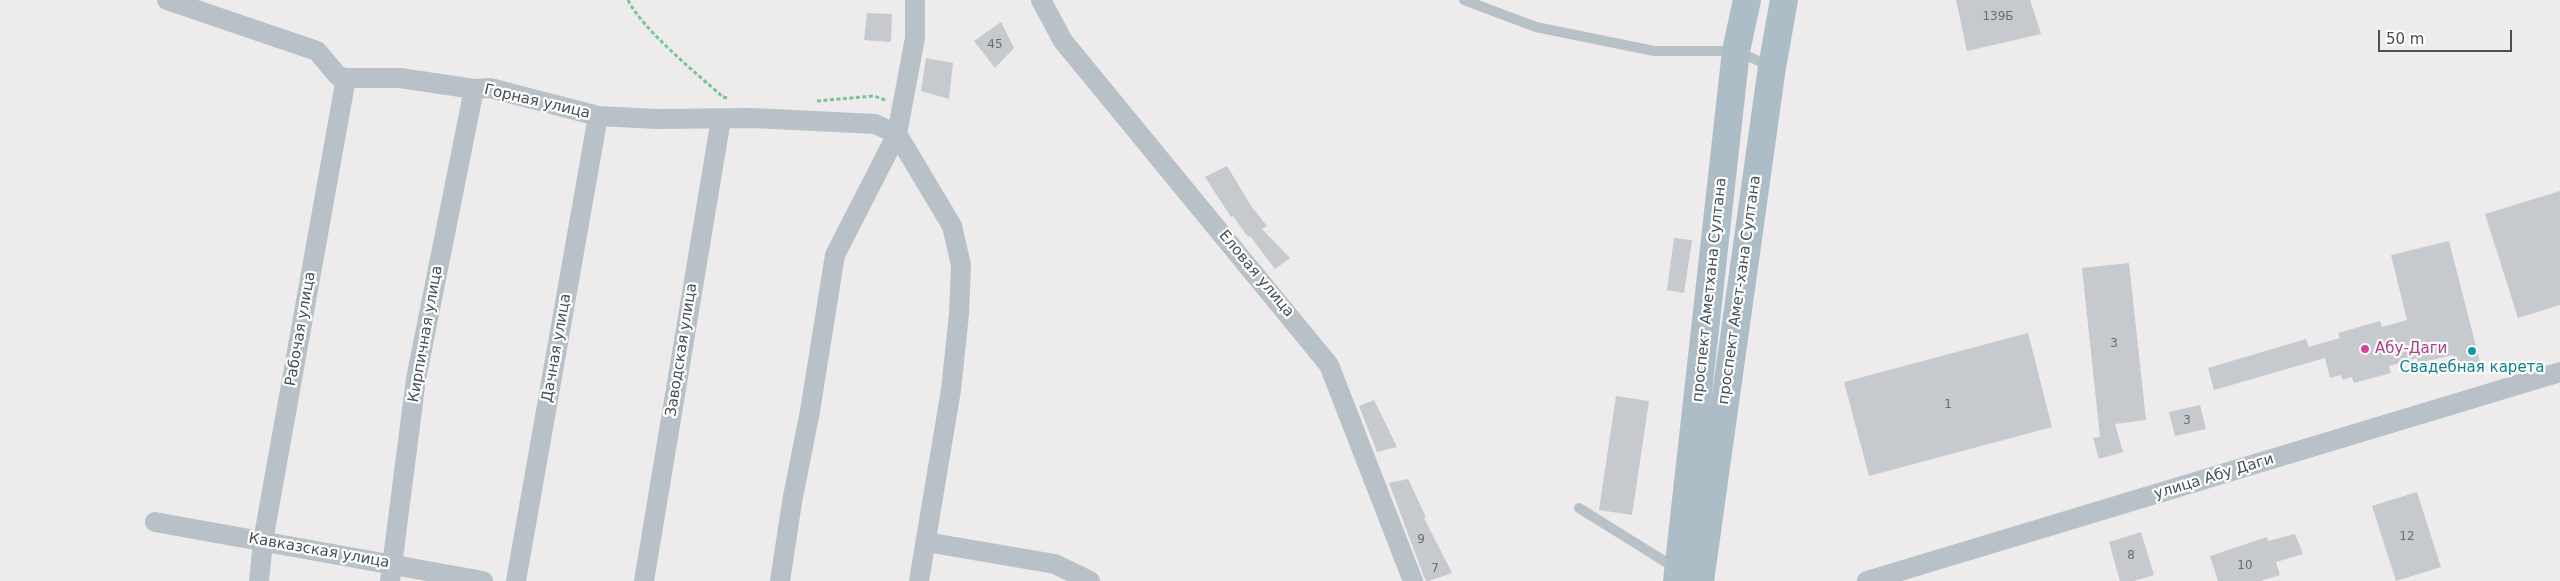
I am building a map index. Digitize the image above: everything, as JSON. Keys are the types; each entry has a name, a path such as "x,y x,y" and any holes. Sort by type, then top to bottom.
{"main road":[{"name":"проспект Аметхана Султана","path":"1687,578 1736,51 1747,0"},
{"name":"проспект Амет-хана Султана","path":"1687,578 1784,0"}],"street":[{"path":"167,0 317,51 338,76 346,78"},
{"path":"780,581 835,255 898,134 915,38 914,0"},
{"name":"Еловая улица","path":"1041,0 1063,41 1329,365 1413,581"},
{"name":"Горная улица","path":"346,78 400,78 474,88 490,88 598,116 721,120 752,118 875,124 898,134"},
{"name":"Рабочая улица","path":"259,581 263,540 346,78"},
{"name":"Кирпичная улица","path":"391,572 416,379 474,88"},
{"name":"Дачная улица","path":"516,581 598,116"},
{"name":"Заводская улица","path":"644,581 721,120"},
{"path":"898,134 952,226 961,265 959,314 952,390 919,581"},
{"name":"улица Абу Даги","path":"1867,581 2560,372"},
{"name":"Кавказская улица","path":"155,522 263,540 391,572 483,581"},
{"path":"926,542 1055,564 1090,581"}],"lane":[{"path":"1464,0 1536,27 1654,51 1736,51 1772,67"},
{"path":"1579,508 1687,578"}],"path":[{"path":"628,0 633,11 677,55 723,98 732,99"},
{"path":"815,101 874,96 904,108"}],"building":[{"path":"1956,0 2030,0 2041,34 1967,51"},
{"path":"867,13 892,14 891,42 864,40"},
{"path":"1001,22 1014,48 995,68 974,41"},
{"path":"926,58 953,63 949,99 921,91"},
{"path":"1227,166 1251,206 1267,226 1262,229 1290,258 1275,269 1250,236 1248,237 1233,216 1231,217 1205,177"},
{"path":"2560,191 2560,305 2518,318 2485,214"},
{"path":"1674,238 1692,240 1684,293 1667,290"},
{"path":"2449,241 2480,362 2456,368 2453,355 2418,363 2417,358 2389,366 2391,373 2354,383 2352,377 2343,380 2341,375 2330,378 2325,358 2214,390 2208,368 2306,339 2309,347 2340,338 2338,333 2380,321 2382,327 2407,320 2391,255"},
{"path":"2129,263 2146,420 2115,424 2123,452 2099,459 2093,438 2100,437 2082,268"},
{"path":"2028,333 2052,427 1869,476 1844,382"},
{"path":"1616,396 1649,401 1632,515 1599,510"},
{"path":"1374,400 1397,447 1377,452 1359,406"},
{"path":"2200,405 2206,429 2175,436 2169,412"},
{"path":"1408,479 1426,517 1424,518 1452,573 1429,581 1426,581 1423,574 1389,483"},
{"path":"2417,492 2441,567 2396,581 2372,506"},
{"path":"2141,532 2154,575 2134,581 2120,581 2109,542"},
{"path":"2295,534 2303,554 2276,562 2280,575 2261,581 2218,581 2210,556 2267,537 2268,541"}],"place":[{"name":"Абу-Даги","path":"2365,349"},
{"name":"Свадебная карета","path":"2472,351"}]}
